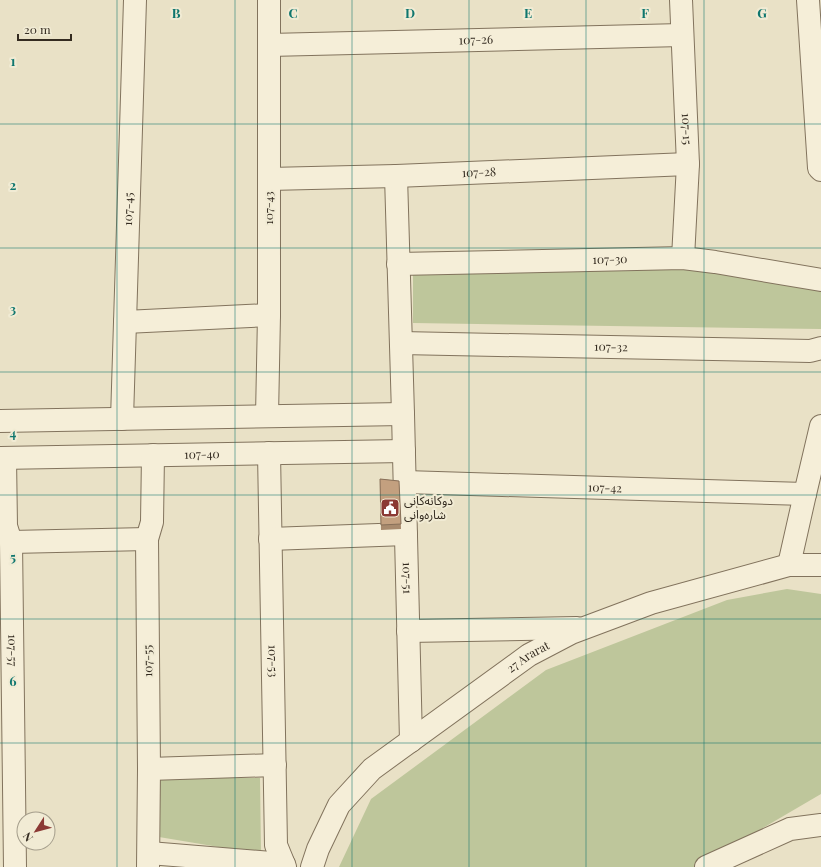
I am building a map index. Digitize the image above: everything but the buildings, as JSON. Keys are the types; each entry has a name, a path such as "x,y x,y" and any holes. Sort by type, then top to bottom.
{"street":[{"name":"107-45","path":"122,419 135,0"},
{"name":"107-43","path":"267,416 269,315 269,0"},
{"name":"107-15","path":"681,0 688,164 683,258"},
{"path":"808,0 819,168 821,170"},
{"name":"107-26","path":"269,46 682,35"},
{"name":"107-28","path":"269,179 396,176 688,164"},
{"name":"107-51","path":"396,176 411,741"},
{"name":"107-30","path":"398,264 683,258 821,280"},
{"path":"125,322 269,315"},
{"name":"107-32","path":"401,343 810,351 821,348"},
{"path":"0,421 403,414"},
{"path":"789,565 804,494 821,426"},
{"name":"107-40","path":"2,458 404,451"},
{"name":"107-53","path":"268,453 276,845 284,866"},
{"name":"107-55","path":"148,860 149,769 147,539 152,522 153,455"},
{"name":"107-57","path":"2,458 6,526 11,542 6,646 7,736 15,867"},
{"name":"107-42","path":"404,482 804,494"},
{"path":"270,539 406,534"},
{"path":"11,542 147,539"},
{"name":"27 Ararat","path":"312,867 318,849 339,805 372,769 529,655 571,633 651,603 789,565 821,565"},
{"path":"408,631 587,627"},
{"path":"149,769 275,765"},
{"path":"706,867 790,829 821,825"},
{"path":"148,860 284,866"}],"green space":[{"path":"693,265 821,284 821,329 413,323 413,275"},
{"path":"787,589 821,594 821,794 737,843 719,867 339,867 371,799 546,670 727,600"},
{"path":"155,778 260,778 261,854 153,836"}],"place":[{"name":"دوکانەکانی شارەوانی","path":"390,508"}]}
